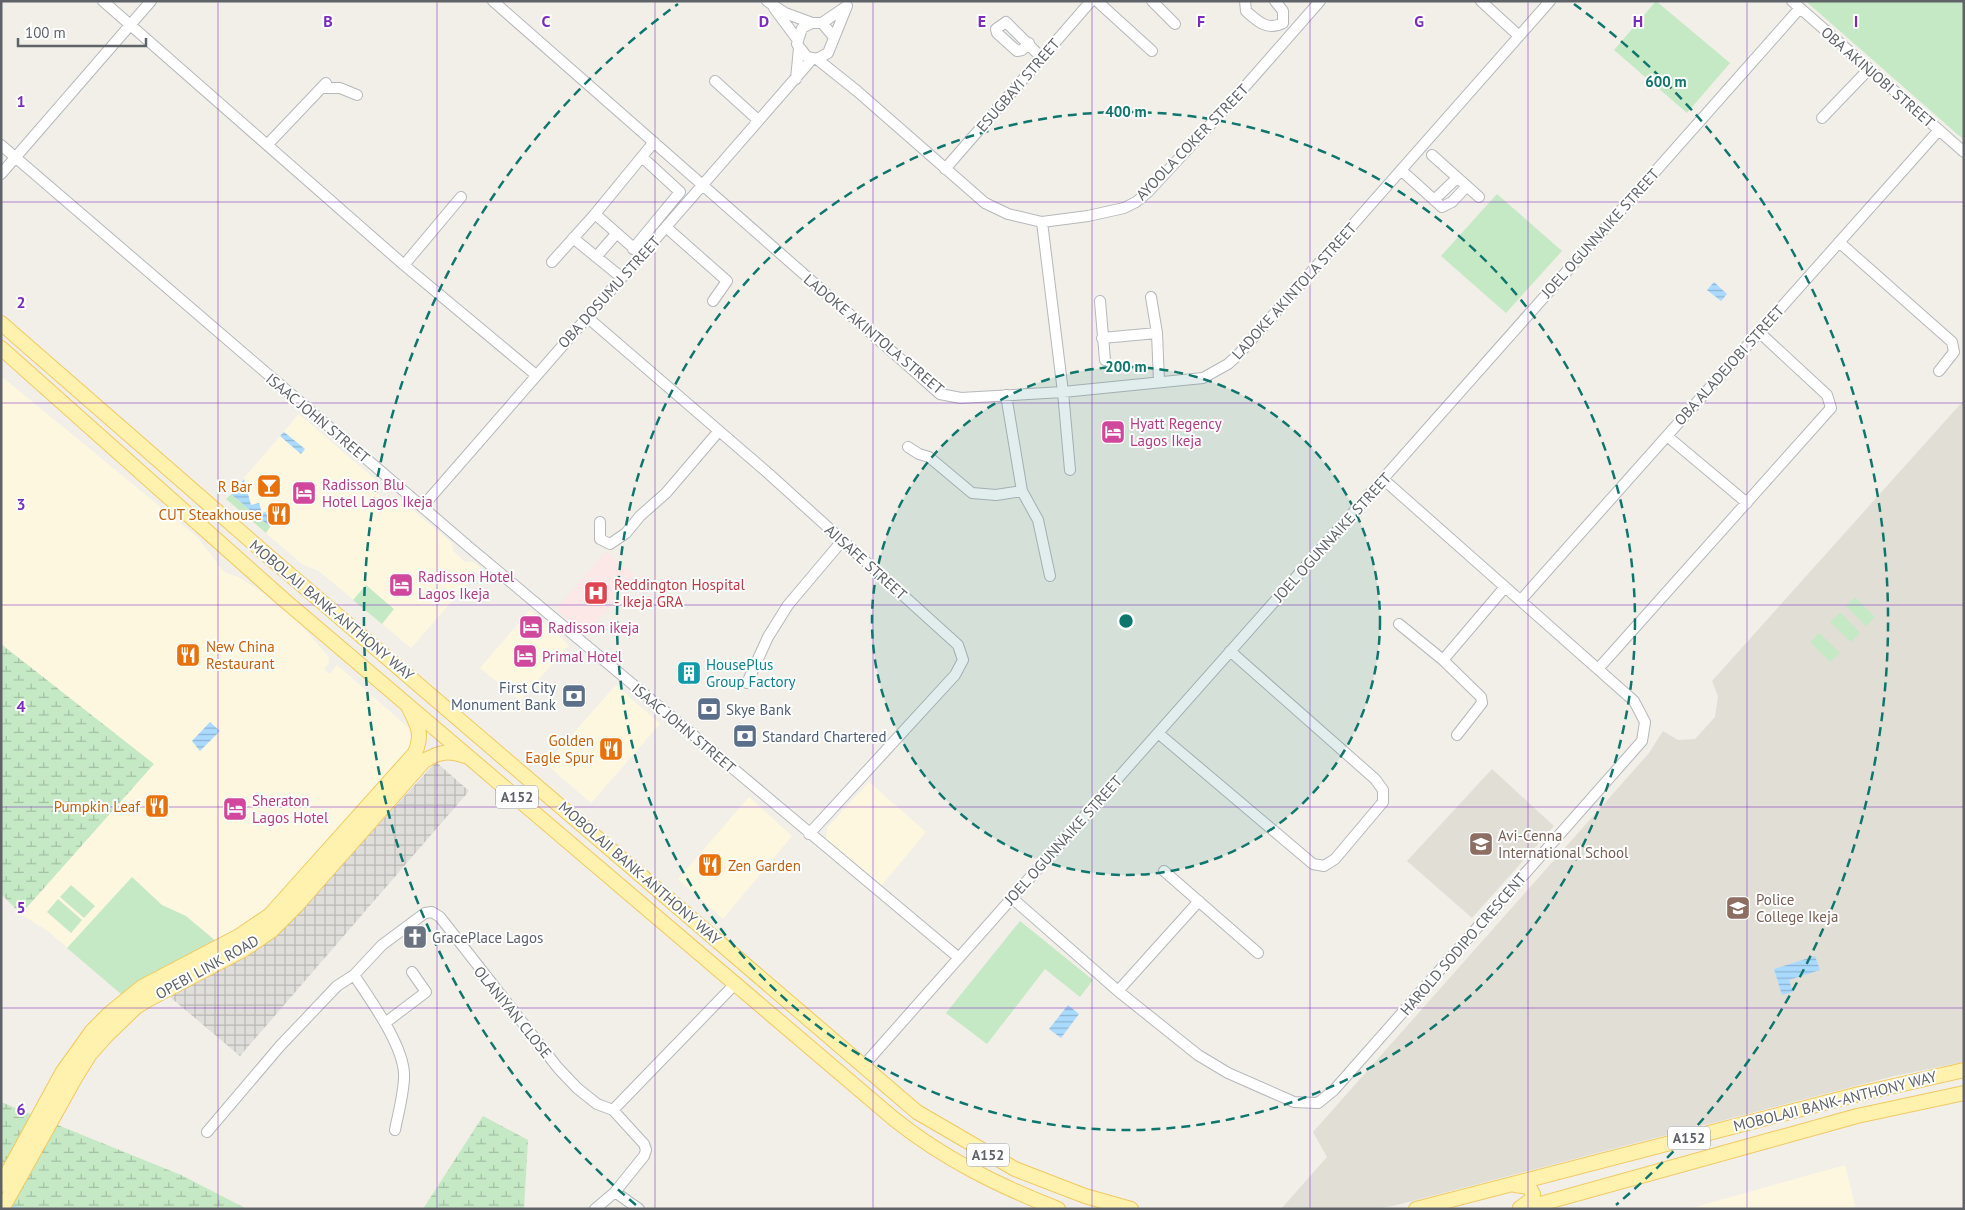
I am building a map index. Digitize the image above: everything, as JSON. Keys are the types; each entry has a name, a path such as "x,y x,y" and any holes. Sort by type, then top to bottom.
{"main road":[{"name":"MOBOLAJI BANK-ANTHONY WAY","path":"1,323 267,555 917,1112 994,1158 1046,1182 1131,1209"},
{"name":"MOBOLAJI BANK-ANTHONY WAY","path":"1,348 283,599 920,1139 963,1166 1016,1192 1058,1209"},
{"path":"254,573 262,574 270,568 267,555"},
{"path":"283,599 278,586 281,581 289,578 300,583"},
{"name":"OPEBI LINK ROAD","path":"2,1209 92,1031 126,1000 154,980 256,926 284,901 416,753 420,741 418,726 408,704"},
{"name":"OPEBI LINK ROAD","path":"1,1185 69,1075 136,1007 243,950 271,931 296,906 424,761 437,753 451,751 472,759"},
{"name":"MOBOLAJI BANK-ANTHONY WAY","path":"1416,1209 1859,1094 1964,1070"},
{"name":"MOBOLAJI BANK-ANTHONY WAY","path":"1521,1209 1857,1116 1964,1093"},
{"path":"1560,1173 1543,1181 1539,1191 1546,1196 1567,1195"},
{"path":"1509,1186 1524,1185 1532,1190 1531,1200 1521,1209"}],"street":[{"path":"103,1 404,265 536,376"},
{"path":"1,174 152,1"},
{"name":"LADOKE AKINTOLA STREET","path":"494,1 940,394 961,398 1063,392 1203,378 1233,360 1550,1"},
{"name":"ESUGBAYI STREET","path":"945,169 1091,1"},
{"path":"1097,1 1152,51"},
{"path":"1152,1 1175,24"},
{"path":"1245,1 1246,11 1266,26 1274,28 1283,23"},
{"path":"1275,1 1283,12 1283,23"},
{"name":"AYOOLA COKER STREET","path":"815,59 857,91 985,203 1008,214 1042,222 1088,216 1124,208 1136,202 1148,192 1235,98 1320,1"},
{"path":"1481,1 1520,36"},
{"path":"770,4 807,57 815,59 828,53 832,48 833,36 849,4"},
{"path":"770,4 817,23 833,36"},
{"path":"796,79 798,44 802,28 817,23 849,4"},
{"name":"OBA AKINJOBI STREET","path":"1796,5 1964,152"},
{"name":"JOEL OGUNNAIKE STREET","path":"864,1065 1383,479 1796,5"},
{"path":"1283,23 1293,31"},
{"path":"1029,43 1037,53"},
{"name":"OBA DOSUMU STREET","path":"423,506 621,277 667,228 758,120 815,59"},
{"path":"1822,118 1869,69"},
{"path":"714,82 758,120"},
{"path":"268,144 325,85 340,88 357,96"},
{"name":"OBA ALADEJOBI STREET","path":"1521,600 1938,130"},
{"path":"552,262 595,214 654,142"},
{"name":"ISAAC JOHN STREET","path":"1,145 245,356 958,958"},
{"path":"1432,156 1479,197"},
{"path":"595,214 635,250 680,192 642,158"},
{"path":"1401,170 1442,207 1446,206 1467,186"},
{"path":"1434,200 1457,178"},
{"path":"404,265 461,197"},
{"path":"1042,222 1063,392 1070,470"},
{"path":"667,228 727,282 713,301"},
{"path":"596,256 616,234"},
{"path":"573,238 621,277"},
{"path":"1839,242 1952,342 1954,352 1939,371"},
{"path":"1152,297 1157,333 1159,382"},
{"path":"1100,301 1104,360"},
{"name":"AJISAFE STREET","path":"586,317 958,645 963,660 954,675 809,834"},
{"path":"1598,669 1748,503 1830,408 1827,395 1759,332"},
{"path":"1102,338 1157,333"},
{"path":"1006,395 1022,491 1038,520 1050,576"},
{"path":"600,522 600,539 610,544 626,533 640,516 666,493 718,432"},
{"path":"1667,436 1748,503"},
{"path":"908,447 919,454 929,457 972,493 996,495 1022,491"},
{"name":"HAROLD SODIPO CRESCENT","path":"1012,898 1118,991 1198,1054 1228,1073 1294,1102 1318,1103 1334,1090 1642,741 1645,722 1634,701 1383,479"},
{"path":"747,682 768,637 788,605 842,541"},
{"path":"1443,660 1505,587"},
{"path":"1399,624 1443,660 1481,697 1482,703 1457,735"},
{"path":"1158,733 1313,864 1324,866 1335,859 1383,802 1383,790 1375,778 1230,651"},
{"path":"1164,871 1258,953"},
{"path":"1118,991 1199,901"},
{"name":"OLANIYAN CLOSE","path":"207,1132 280,1046 337,986 354,975 382,945 425,913 436,913 558,1068 577,1088 598,1104 613,1110"},
{"path":"385,1023 426,992 412,972"},
{"path":"354,975 385,1023 399,1052 404,1076 395,1130"},
{"path":"594,1209 615,1192 644,1156 646,1150 613,1110 736,983"},
{"path":"615,1192 639,1209"}],"shaded area":[{"path":"1,376 197,537 217,562 217,565 226,573 238,577 256,588 293,616 329,657 329,663 324,669 327,672 330,674 337,665 412,731 411,747 276,899 233,932 167,965 121,994 49,932 21,914 153,764 1,644"},
{"name":"Police College Ikeja","path":"1964,400 1964,1062 1894,1076 1393,1206 1374,1209 1281,1209 1327,1157 1313,1132 1649,753 1663,731 1678,740 1695,739 1715,717 1718,696 1712,681"},
{"path":"299,414 377,481 377,493 389,504 396,496 452,543 453,551 465,562 473,562 481,568 411,648 319,571 302,564 226,499"},
{"name":"Reddington Hospital - Ikeja GRA","path":"606,552 636,577 585,634 556,609"},
{"name":"Primal Hotel","path":"530,610 569,645 520,701 480,668"},
{"path":"616,685 660,724 591,803 546,764"},
{"path":"436,762 469,791 240,1056 170,997 237,959 283,928"},
{"name":"Avi-Cenna International School","path":"1492,769 1554,826 1472,918 1407,861"},
{"path":"869,782 926,832 882,885 826,840 827,828"},
{"path":"749,797 792,836 723,919 678,879"},
{"path":"1845,1165 1856,1209 1688,1209"}],"green space":[{"path":"1656,1 1730,63 1687,113 1614,50"},
{"path":"1805,1 1964,1 1964,140 1809,4"},
{"path":"1497,194 1562,251 1506,313 1441,256"},
{"path":"231,494 270,527 266,533 226,499"},
{"path":"366,585 394,609 382,624 353,600"},
{"path":"1855,597 1875,617 1866,626 1846,606"},
{"path":"1840,612 1860,633 1851,642 1830,622"},
{"path":"1819,633 1840,653 1830,662 1810,642"},
{"path":"1,644 154,764 21,914 1,894"},
{"path":"132,877 162,905 186,916 217,942 167,965 121,994 67,948"},
{"path":"71,885 95,906 84,918 60,897"},
{"path":"58,899 82,920 71,933 47,912"},
{"path":"1020,921 1093,980 1080,997 1045,969 987,1044 946,1013"},
{"path":"1,1102 181,1175 247,1209 1,1209"},
{"path":"483,1116 528,1140 524,1209 423,1209"}],"water":[{"path":"1714,282 1727,294 1721,301 1707,290"},
{"path":"284,432 305,449 301,454 280,436"},
{"path":"244,479 251,505 259,503 262,513 266,512 270,527 231,494"},
{"path":"210,722 220,731 200,751 192,741"},
{"path":"1815,956 1820,970 1789,980 1793,992 1782,995 1774,969"},
{"path":"1068,1005 1079,1014 1061,1038 1049,1029"}],"waterway":[{"path":"11,1205 18,1209"}],"place":[{"name":"Hyatt Regency Lagos Ikeja","path":"1113,432"},
{"name":"R Bar","path":"269,486"},
{"name":"Radisson Blu Hotel Lagos Ikeja","path":"304,493"},
{"name":"CUT Steakhouse","path":"279,514"},
{"name":"Radisson Hotel Lagos Ikeja","path":"401,585"},
{"name":"Reddington Hospital - Ikeja GRA","path":"596,593"},
{"name":"Radisson ikeja","path":"531,627"},
{"name":"New China Restaurant","path":"188,655"},
{"name":"Primal Hotel","path":"525,656"},
{"name":"HousePlus Group Factory","path":"689,673"},
{"name":"First City Monument Bank","path":"574,696"},
{"name":"Skye Bank","path":"709,709"},
{"name":"Standard Chartered","path":"745,736"},
{"name":"Golden Eagle Spur","path":"611,749"},
{"name":"Pumpkin Leaf","path":"157,806"},
{"name":"Sheraton Lagos Hotel","path":"235,809"},
{"name":"Avi-Cenna International School","path":"1481,844"},
{"name":"Zen Garden","path":"710,865"},
{"name":"Police College Ikeja","path":"1738,908"},
{"name":"GracePlace Lagos","path":"415,937"}]}
